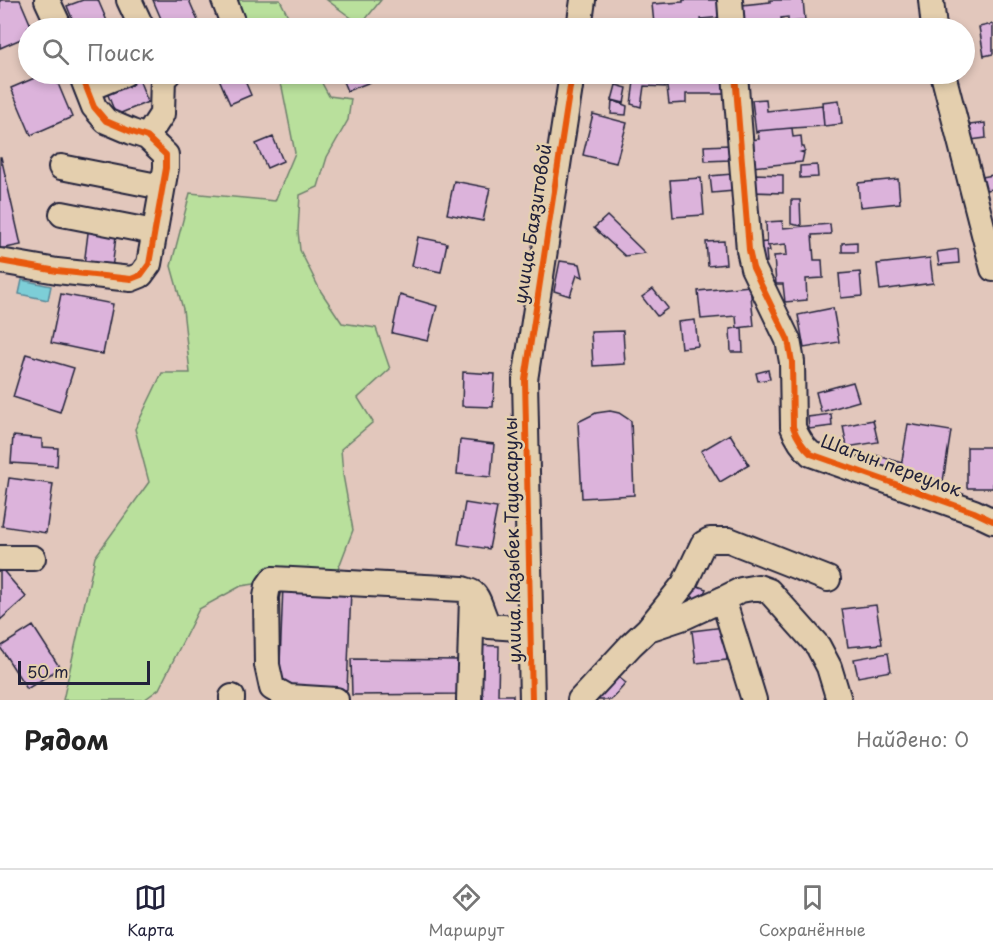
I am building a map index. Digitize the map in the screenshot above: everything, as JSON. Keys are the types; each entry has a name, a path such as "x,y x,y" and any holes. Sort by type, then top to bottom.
{"street":[{"path":"47,0 55,18"},
{"path":"129,0 137,18"},
{"path":"224,0 231,18"},
{"path":"580,18 583,0"},
{"path":"730,0 731,18"},
{"path":"931,0 933,18"},
{"path":"0,261 57,271 131,279 141,275 148,264 166,168 166,156 147,137 106,121 94,107 85,84"},
{"path":"147,137 162,114 163,84"},
{"name":"улица Баязитовой","path":"525,380 570,84"},
{"name":"Шагын переулок","path":"736,84 749,250 753,268 788,340 792,362 793,426 796,436 811,454 974,512 993,521"},
{"path":"946,84 993,269"},
{"path":"61,167 162,188"},
{"path":"62,214 154,232"},
{"name":"улица Казыбек Тауасарулы","path":"525,380 532,700"},
{"path":"580,700 648,630 684,584 704,544 710,540 729,540 828,579"},
{"path":"0,558 33,558"},
{"path":"336,700 288,697 272,688 267,665 266,597 268,586 273,579 463,589 476,596 489,626 530,629"},
{"path":"648,630 684,617 741,590 758,587 769,591 818,646 829,667 839,700"},
{"path":"469,700 472,592"},
{"path":"723,599 754,700"}],"green space":[{"path":"235,0 280,0 289,18 244,18"},
{"path":"327,0 381,0 367,18 351,18"},
{"path":"280,84 322,84 329,96 351,99 348,120 327,157 318,187 300,195 298,231 300,250 320,290 342,323 376,328 390,369 358,398 373,422 341,449 343,475 353,530 337,572 241,586 199,609 159,689 144,700 63,700 95,557 149,482 135,429 162,373 190,373 183,309 171,266 190,193 275,201 295,153"}],"water":[{"path":"22,280 51,286 48,300 19,294"}],"building":[{"path":"0,0 20,0 28,18 18,18 18,40 0,48"},
{"path":"83,0 98,0 106,18 72,18 67,6"},
{"path":"153,0 189,0 197,18 161,18"},
{"path":"683,0 723,0 725,17 653,18 652,4 683,2"},
{"path":"770,0 803,0 805,18 743,18 742,5 770,2"},
{"path":"993,24 993,54 984,56 979,27"},
{"path":"20,84 58,84 72,117 31,135 11,88"},
{"path":"121,84 141,84 148,102 116,115 106,90"},
{"path":"221,84 246,84 251,95 230,104"},
{"path":"344,84 365,84 347,91"},
{"path":"634,84 723,84 724,94 686,94 686,103 669,104 667,87 644,86 641,107 631,104"},
{"path":"616,85 627,88 624,103 612,100"},
{"path":"766,99 767,111 822,105 824,126 756,133 752,100"},
{"path":"612,100 627,106 626,115 611,114"},
{"path":"839,100 842,124 824,126 822,102"},
{"path":"593,114 627,123 616,163 583,155"},
{"path":"985,123 986,138 963,141 962,126"},
{"path":"792,128 793,137 801,136 802,147 805,151 801,152 804,153 802,162 752,167 749,140 759,139 758,131"},
{"path":"273,137 283,161 267,168 256,144"},
{"path":"729,145 730,160 705,161 704,146"},
{"path":"0,157 21,245 0,249"},
{"path":"817,165 818,177 800,178 800,166"},
{"path":"732,174 734,191 712,193 710,176"},
{"path":"752,174 783,175 783,193 751,192"},
{"path":"993,175 993,189 985,190 982,177"},
{"path":"701,178 704,215 673,217 670,180"},
{"path":"898,179 900,203 860,207 858,183"},
{"path":"454,181 490,188 483,221 447,214"},
{"path":"791,200 800,200 801,226 791,224"},
{"path":"607,216 645,253 625,256 594,228"},
{"path":"782,221 783,228 830,224 831,234 812,235 814,260 822,260 823,278 806,279 807,300 785,302 783,284 776,284 774,256 787,255 786,244 767,246 766,222"},
{"path":"89,225 117,228 112,269 84,265"},
{"path":"418,237 447,243 441,272 412,266"},
{"path":"724,241 726,264 708,266 706,242"},
{"path":"767,242 770,251 766,251 767,262 758,263 756,243"},
{"path":"857,242 857,252 842,252 842,243"},
{"path":"958,249 959,263 939,265 937,252"},
{"path":"930,258 933,283 880,290 877,264"},
{"path":"560,261 580,264 583,277 577,275 570,296 554,291"},
{"path":"860,272 862,296 841,298 839,274"},
{"path":"750,286 754,326 737,328 736,316 701,319 698,291"},
{"path":"653,289 668,308 657,316 642,297"},
{"path":"61,294 113,304 103,354 51,343"},
{"path":"400,295 437,306 428,341 392,333"},
{"path":"833,308 839,342 804,348 798,315"},
{"path":"695,320 698,346 681,348 678,322"},
{"path":"742,328 743,352 731,352 730,329"},
{"path":"623,331 625,364 593,366 591,332"},
{"path":"26,354 74,368 60,412 13,397"},
{"path":"768,370 770,379 758,381 756,373"},
{"path":"463,372 495,374 493,407 462,406"},
{"path":"853,382 859,401 821,412 816,392"},
{"path":"610,411 619,413 631,421 634,495 582,498 578,422 596,413"},
{"path":"831,414 832,426 809,429 808,417"},
{"path":"873,420 878,442 847,447 843,426"},
{"path":"908,424 951,431 943,481 900,473"},
{"path":"730,434 749,465 720,482 701,451"},
{"path":"13,436 42,439 42,447 58,448 57,466 11,463"},
{"path":"460,440 494,444 491,477 457,474"},
{"path":"967,447 993,447 993,488 967,488"},
{"path":"875,455 902,463 897,474 864,465"},
{"path":"9,478 53,484 46,533 2,526"},
{"path":"465,503 497,508 489,549 458,544"},
{"path":"0,567 26,597 0,620"},
{"path":"692,584 706,589 701,600 687,595"},
{"path":"283,585 351,589 347,690 279,690"},
{"path":"876,605 882,644 848,647 842,609"},
{"path":"33,626 60,668 27,689 0,647"},
{"path":"724,627 727,660 696,663 692,631"},
{"path":"471,645 499,646 498,695 513,695 513,700 483,700 483,695 469,695"},
{"path":"888,653 891,671 858,677 854,659"},
{"path":"351,659 462,660 463,694 352,695"},
{"path":"612,672 626,683 611,700 588,700"}],"cycle path":[{"path":"0,261 57,271 131,279 141,275 149,264 166,168 166,155 147,137 106,121 94,107 85,84"},
{"path":"532,700 525,380 570,84"},
{"path":"736,84 749,250 753,268 788,340 792,362 793,427 798,438 811,454 974,512 993,521"}]}
